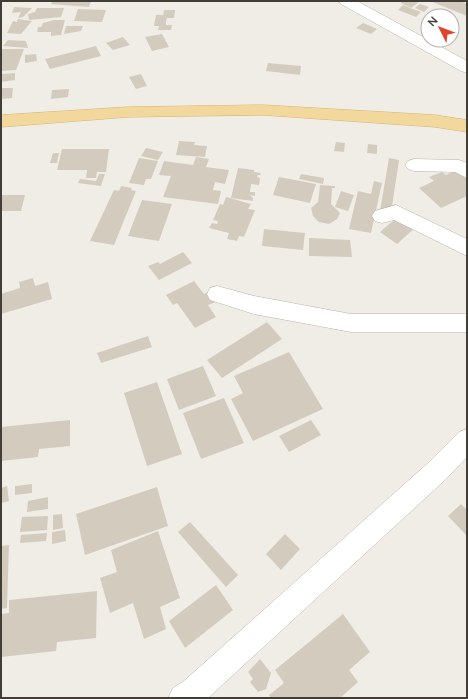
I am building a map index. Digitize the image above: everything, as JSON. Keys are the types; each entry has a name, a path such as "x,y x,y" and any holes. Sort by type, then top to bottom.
{"main road":[{"path":"1,121 128,112 263,110 435,121 467,126"}],"street":[{"path":"346,1 467,68"},
{"path":"366,13 380,1"},
{"path":"414,165 459,166 467,172"},
{"path":"382,216 396,212 467,248"},
{"path":"217,294 254,305 351,324 467,322"},
{"path":"183,698 194,691 430,477 467,440"}],"building":[{"path":"53,1 91,1 89,7 51,4"},
{"path":"403,1 420,1 411,8 401,3"},
{"path":"430,1 461,1 467,4 467,16 460,13 460,8 447,8"},
{"path":"420,4 429,7 420,8 420,10 415,8"},
{"path":"403,5 420,12 420,13 416,17 398,10"},
{"path":"14,7 32,8 23,17 18,18 21,12 12,13"},
{"path":"37,8 64,8 61,17 29,20 28,14 35,12"},
{"path":"78,9 106,10 102,22 74,21"},
{"path":"164,10 175,10 174,18 167,18 166,21 166,25 172,25 171,30 158,30 159,26 154,26 156,15 163,15"},
{"path":"18,19 32,21 21,34 7,33 13,21 17,22"},
{"path":"54,20 65,20 61,35 51,36 51,32 37,32 38,27 41,27 43,23"},
{"path":"363,23 377,29 371,34 356,28"},
{"path":"66,26 83,26 81,31 64,34"},
{"path":"162,34 169,47 152,51 145,37"},
{"path":"123,37 130,45 113,50 106,43"},
{"path":"8,40 26,41 28,48 3,46"},
{"path":"96,46 101,56 50,69 45,59"},
{"path":"1,49 24,49 16,70 1,71"},
{"path":"36,54 37,61 25,63 25,55"},
{"path":"268,63 301,66 300,75 266,71"},
{"path":"15,73 15,80 1,82 1,74"},
{"path":"141,74 147,86 136,89 129,77"},
{"path":"1,88 13,88 12,98 1,99"},
{"path":"69,89 68,97 51,99 52,90"},
{"path":"179,141 195,142 194,145 207,146 205,157 176,155"},
{"path":"336,142 345,143 344,152 334,151"},
{"path":"368,144 377,145 377,154 367,153"},
{"path":"146,148 163,152 158,160 141,156"},
{"path":"62,149 109,149 106,172 97,172 96,178 86,178 87,170 57,170"},
{"path":"53,153 59,153 57,163 50,163"},
{"path":"196,157 209,159 206,167 229,170 225,184 215,182 213,190 221,191 218,204 163,197 171,176 159,175 164,161 193,165"},
{"path":"139,158 158,161 151,179 146,179 144,185 129,183"},
{"path":"389,158 399,160 391,213 380,211"},
{"path":"238,168 254,170 254,172 261,173 257,177 260,178 259,185 251,184 250,192 255,192 255,196 250,195 253,198 253,201 231,198"},
{"path":"457,170 467,179 467,196 441,208 419,188 434,181 429,177 442,172 446,175"},
{"path":"99,174 105,174 101,186 78,183 80,179 96,181"},
{"path":"301,174 324,178 323,184 299,179"},
{"path":"279,177 316,184 310,203 273,195"},
{"path":"374,181 382,183 371,233 349,229 358,191 371,194"},
{"path":"320,185 335,186 335,188 332,188 331,204 340,213 337,219 329,224 319,222 313,216 311,208 318,202"},
{"path":"121,186 132,188 131,190 136,191 114,245 90,241 114,190 119,191"},
{"path":"341,191 354,195 348,211 335,207"},
{"path":"1,195 25,195 21,211 1,211"},
{"path":"226,197 251,204 248,209 255,210 244,237 239,236 237,241 227,239 229,233 209,228 212,223 217,224 218,221 213,220 220,204 223,205"},
{"path":"142,200 172,204 159,241 128,236"},
{"path":"400,215 417,226 397,244 380,232"},
{"path":"264,229 305,233 303,250 262,246"},
{"path":"309,238 350,240 352,257 309,256"},
{"path":"183,252 192,263 159,280 148,266 158,262 160,264"},
{"path":"33,278 35,286 48,282 52,299 1,314 1,294 20,288 19,282"},
{"path":"194,281 204,294 208,292 216,302 208,305 216,317 195,328 177,303 173,305 166,295"},
{"path":"267,322 282,339 222,378 207,360"},
{"path":"148,336 152,347 101,363 97,353"},
{"path":"289,352 323,409 253,441 231,399 243,393 234,376"},
{"path":"203,366 216,396 179,410 167,379"},
{"path":"157,382 182,454 147,466 124,393"},
{"path":"224,398 244,443 201,459 183,413"},
{"path":"70,420 70,446 39,449 38,457 1,461 1,427"},
{"path":"311,420 321,435 289,452 279,436"},
{"path":"32,484 32,493 15,495 15,486"},
{"path":"7,486 9,501 1,503 1,488"},
{"path":"157,487 168,526 85,555 76,514"},
{"path":"48,497 48,509 27,512 28,501"},
{"path":"461,504 467,510 467,536 448,516"},
{"path":"62,514 63,528 53,530 53,515"},
{"path":"48,516 47,530 20,532 22,517"},
{"path":"190,522 238,575 226,587 178,532"},
{"path":"65,530 66,541 52,544 52,532"},
{"path":"158,531 180,598 160,607 166,629 144,639 133,603 110,613 100,578 117,572 111,550"},
{"path":"47,533 46,541 20,543 21,535"},
{"path":"285,534 300,549 281,570 266,554"},
{"path":"9,545 7,608 1,609 1,546"},
{"path":"216,585 233,610 185,648 169,621"},
{"path":"97,591 96,638 57,642 56,651 1,657 1,614 9,613 9,600"},
{"path":"343,614 370,652 349,670 358,682 340,698 271,698 269,695 284,683 275,670"},
{"path":"260,659 271,673 266,689 258,692 250,682 253,679 248,672"}]}
